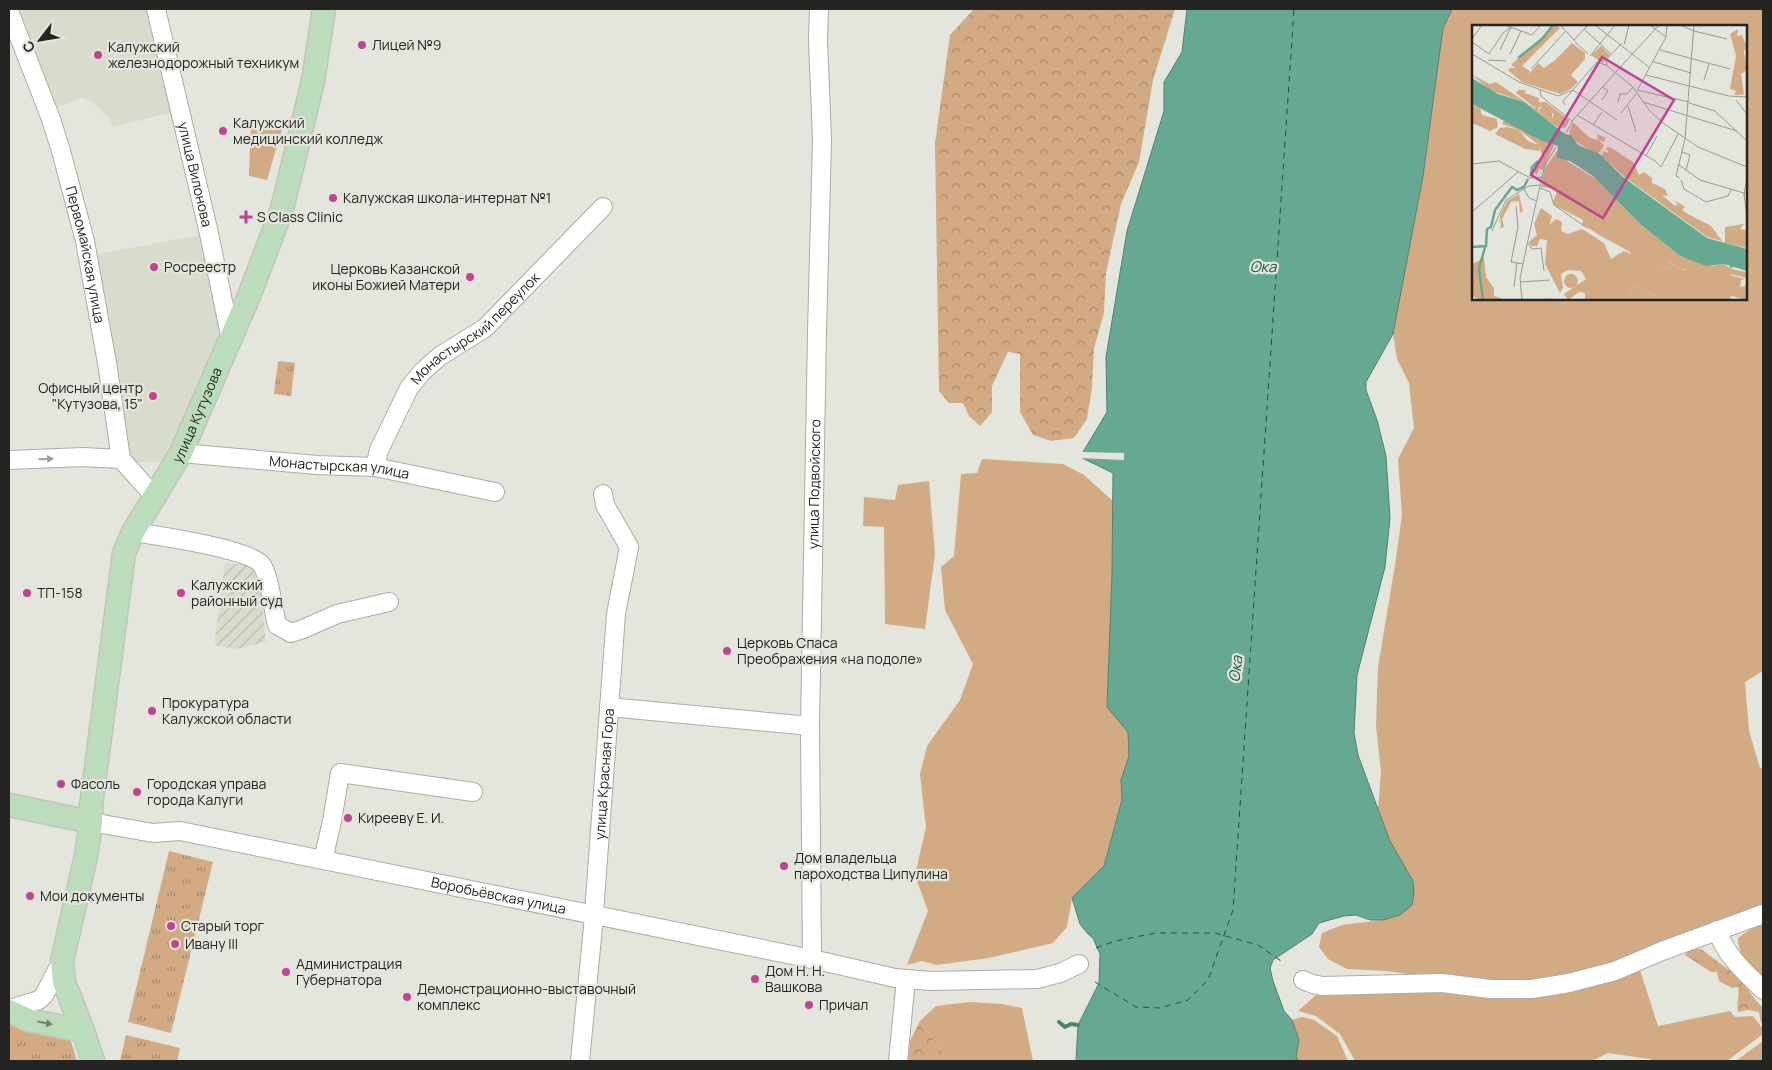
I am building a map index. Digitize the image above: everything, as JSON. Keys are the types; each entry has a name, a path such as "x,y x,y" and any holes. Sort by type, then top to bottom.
{"main road":[{"name":"улица Кутузова","path":"62,961 86,856 124,553 132,532 181,453 231,340 282,209 313,81 324,9"},
{"path":"9,806 91,822"},
{"path":"62,961 64,982 93,1061"},
{"path":"9,1010 28,1020 83,1031"}],"street":[{"name":"улица Вилонова","path":"156,9 208,229 231,340"},
{"name":"улица Подвойского","path":"812,959 810,726 822,140 818,40 819,9"},
{"name":"Первомайская улица","path":"9,11 51,119 85,241 107,363 121,459"},
{"name":"Монастырский переулок","path":"375,467 379,450 409,388 422,372 440,356 485,328 603,207"},
{"name":"Монастырская улица","path":"181,453 317,465 375,467 495,492"},
{"path":"9,460 83,457 121,459 154,496"},
{"name":"улица Красная Гора","path":"580,1061 594,916 616,614 629,546 605,505 603,494"},
{"path":"132,532 218,547 250,556 261,563 266,575 277,625 291,632 303,629 337,614 389,602"},
{"path":"609,707 810,726"},
{"path":"323,860 340,773 473,792"},
{"name":"Воробьёвская улица","path":"91,822 153,832 180,831 906,979 931,981 1037,980 1060,973 1079,964"},
{"path":"1303,980 1322,986 1442,983 1490,988 1532,989 1569,983 1615,971 1717,930 1763,914"},
{"path":"1717,930 1721,943 1731,958 1763,990"},
{"path":"9,1010 39,1000 47,990 62,961"},
{"path":"898,1061 906,979"}],"shaded area":[{"name":"Калужский железнодорожный техникум","path":"16,9 163,9 175,112 112,127 109,118 94,103 81,98 55,108"},
{"path":"206,234 219,327 218,340 171,451 162,462 133,462 124,453 92,255"},
{"path":"225,563 255,566 259,573 266,642 236,649 214,645"}],"green space":[{"path":"974,9 1175,9 1153,80 1139,162 1121,204 1106,273 1104,313 1094,348 1092,387 1087,419 1074,438 1051,441 1033,435 1020,412 1020,354 1008,352 992,386 992,412 980,426 969,416 963,403 949,403 939,391 935,143 950,35"},
{"path":"1452,9 1763,9 1763,671 1745,682 1749,731 1760,768 1763,768 1763,906 1640,951 1607,966 1562,976 1528,980 1462,982 1387,971 1347,969 1328,959 1319,947 1322,933 1342,925 1383,920 1390,841 1378,809 1381,772 1376,725 1378,667 1402,515 1398,459 1414,428 1409,383 1397,359 1393,334 1423,176 1443,28"},
{"path":"251,122 282,129 267,180 249,176"},
{"path":"278,361 295,363 291,396 274,394"},
{"path":"982,459 1063,464 1084,475 1113,501 1107,707 1128,732 1129,756 1121,780 1122,800 1104,866 1072,898 1067,927 1053,943 989,958 937,965 922,961 907,965 928,911 915,875 926,827 920,774 927,746 960,700 973,664 945,610 941,567 954,556 961,474 977,473"},
{"path":"929,481 935,554 925,629 885,624 884,527 863,526 864,497 895,500 898,485"},
{"path":"169,851 213,862 171,1033 128,1022"},
{"path":"1763,925 1763,978 1743,956 1738,938 1751,929"},
{"path":"1690,949 1701,949 1741,979 1763,1008 1763,1024 1761,1023 1759,1012 1748,1010 1738,1012 1738,987 1732,988 1719,981 1717,972 1711,972 1685,955"},
{"path":"1640,970 1658,1026 1730,1011 1735,1017 1753,1016 1763,1029 1763,1034 1727,1061 1651,1061 1650,1059 1608,1053 1592,1061 1355,1061 1340,1034 1316,1016 1298,1011 1316,995 1434,990 1518,998 1607,983"},
{"path":"970,1002 1002,1004 1022,1008 1033,1061 949,1061 920,1021 936,1006"},
{"path":"1302,1017 1314,1020 1337,1036 1348,1061 1298,1061 1296,1056 1299,1040 1292,1020"},
{"path":"9,1021 69,1035 77,1061 9,1061"},
{"path":"920,1021 949,1061 908,1061 910,1041"},
{"path":"126,1035 180,1048 177,1061 120,1061"},
{"path":"1763,1041 1763,1061 1736,1061"}],"water":[{"name":"Ока","path":"1187,9 1452,9 1443,28 1423,176 1393,334 1366,382 1366,390 1377,420 1386,456 1390,518 1385,567 1357,675 1354,733 1358,755 1390,841 1413,881 1414,893 1412,905 1400,915 1383,920 1370,920 1356,915 1344,916 1319,923 1312,934 1273,960 1270,968 1273,981 1284,1011 1292,1020 1299,1040 1296,1056 1298,1061 1076,1061 1078,1025 1099,983 1100,954 1093,938 1080,924 1072,898 1104,866 1122,800 1121,780 1129,756 1128,732 1107,707 1112,574 1113,473 1080,457 1107,412 1106,357 1127,231 1164,111 1164,82 1182,52"}],"pier":[{"path":"1081,452 1124,453 1124,460 1078,458"}],"waterway":[{"path":"1059,1022 1065,1027 1071,1024 1078,1025"}],"ferry route":[{"path":"1095,982 1136,1007 1160,1008 1188,1000 1208,980 1233,910 1294,9"},
{"path":"1096,948 1115,941 1156,933 1215,933 1258,945 1281,961"}],"place":[{"name":"Лицей №9","path":"362,45"},
{"name":"Калужский железнодорожный техникум","path":"98,55"},
{"name":"Калужский медицинский колледж","path":"223,131"},
{"name":"Калужская школа-интернат №1","path":"333,198"},
{"name":"S Class Clinic","path":"246,217"},
{"name":"Росреестр","path":"154,267"},
{"name":"Церковь Казанской иконы Божией Матери","path":"470,277"},
{"name":"Офисный центр \"Кутузова, 15\"","path":"153,396"},
{"name":"ТП-158","path":"27,593"},
{"name":"Калужский районный суд","path":"181,593"},
{"name":"Церковь Спаса Преображения «на подоле»","path":"727,651"},
{"name":"Прокуратура Калужской области","path":"152,711"},
{"name":"Фасоль","path":"61,784"},
{"name":"Городская управа города Калуги","path":"137,792"},
{"name":"Кирееву Е. И.","path":"348,818"},
{"name":"Дом владельца пароходства Ципулина","path":"784,866"},
{"name":"Мои документы","path":"30,896"},
{"name":"Старый торг","path":"171,926"},
{"name":"Ивану III","path":"175,944"},
{"name":"Администрация Губернатора","path":"286,972"},
{"name":"Дом Н. Н. Вашкова","path":"755,979"},
{"name":"Демонстрационно-выставочный комплекс","path":"407,997"},
{"name":"Причал","path":"809,1005"}]}
